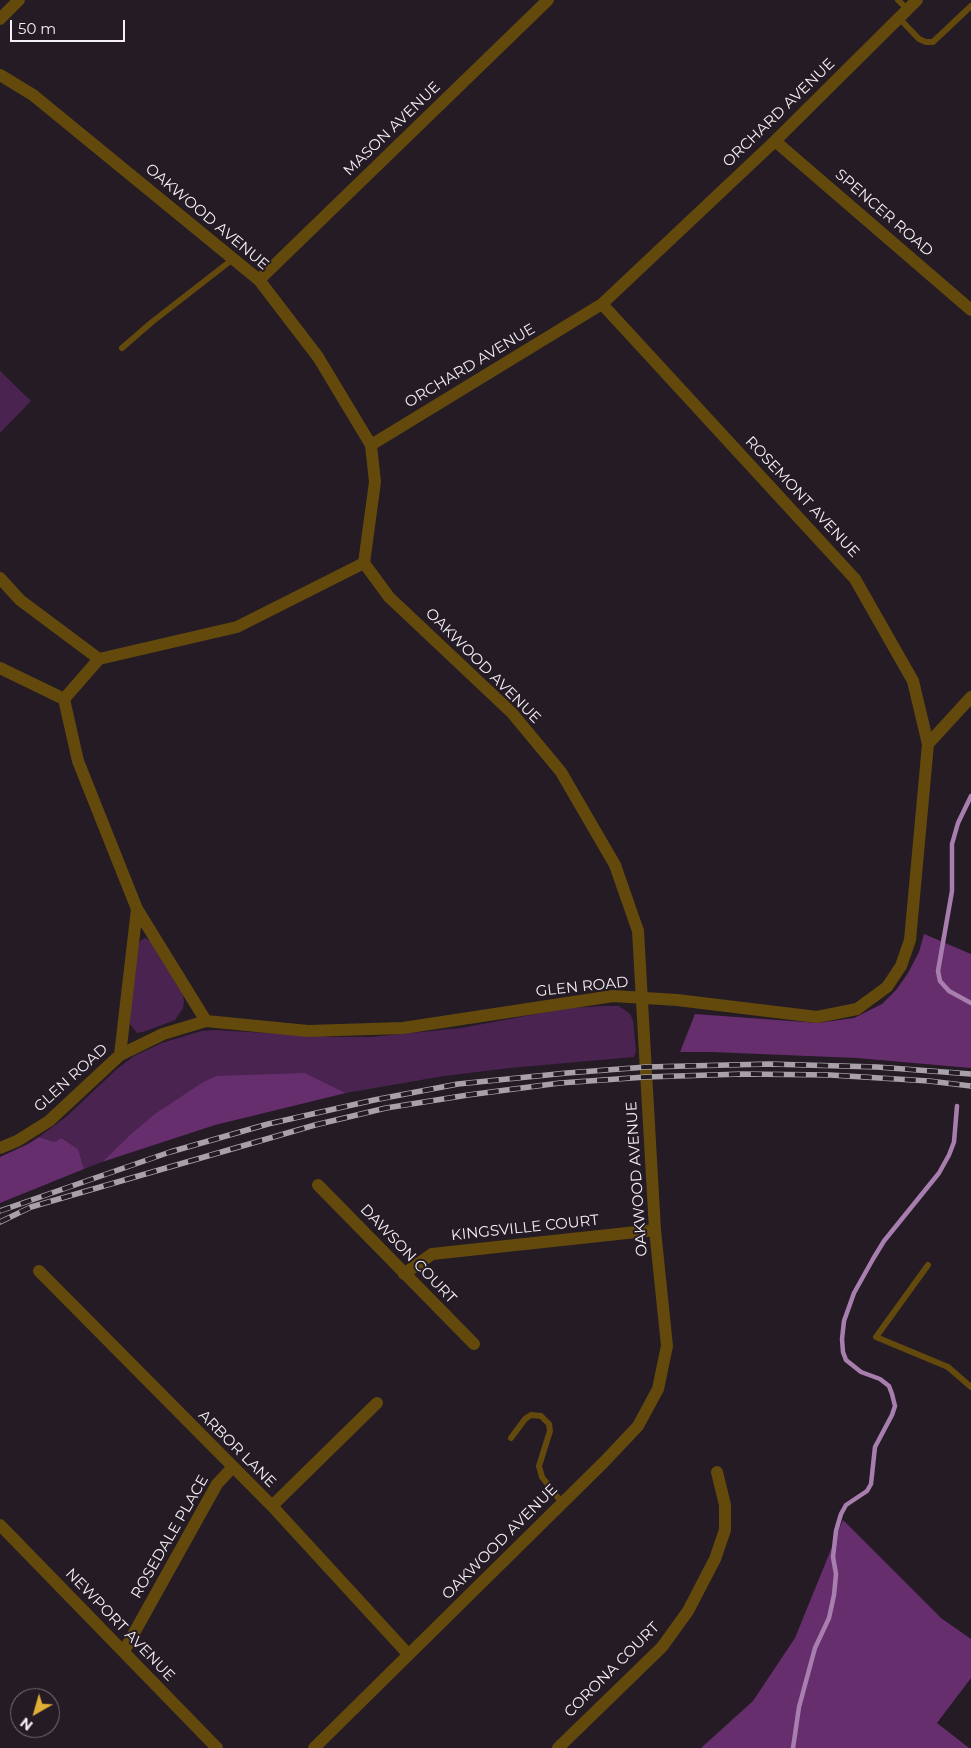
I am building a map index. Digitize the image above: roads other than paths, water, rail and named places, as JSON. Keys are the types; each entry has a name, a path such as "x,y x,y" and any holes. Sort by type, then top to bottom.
{"street":[{"path":"0,19 19,0"},
{"name":"MASON AVENUE","path":"259,280 548,0"},
{"name":"ORCHARD AVENUE","path":"371,445 602,304 775,141 905,7"},
{"name":"OAKWOOD AVENUE","path":"0,75 33,95 259,280 318,357 371,445"},
{"name":"SPENCER ROAD","path":"775,141 971,310"},
{"name":"ROSEMONT AVENUE","path":"602,304 855,579 913,681 928,744"},
{"path":"64,699 99,659 236,627 364,563 375,482 371,445"},
{"name":"OAKWOOD AVENUE","path":"314,1748 638,1426 658,1389 667,1346 656,1230 638,931 615,865 561,772 512,713 389,596 364,563"},
{"path":"0,578 20,600 99,659"},
{"path":"0,668 64,699"},
{"path":"928,744 971,697"},
{"path":"64,699 78,761 137,909 206,1021"},
{"name":"GLEN ROAD","path":"0,1148 17,1141 49,1121 120,1055 163,1034 206,1021 308,1031 403,1028 613,996 677,1000 817,1017 857,1009 886,987 901,966 910,940 928,744"},
{"path":"120,1055 137,909"},
{"name":"DAWSON COURT","path":"318,1185 474,1344"},
{"name":"KINGSVILLE COURT","path":"404,1274 432,1254 656,1230"},
{"name":"ARBOR LANE","path":"39,1271 232,1468 272,1506 408,1654"},
{"path":"272,1506 377,1403"},
{"name":"ROSEDALE PLACE","path":"124,1651 217,1484 232,1468"},
{"name":"CORONA COURT","path":"558,1748 662,1647 688,1611 715,1559 724,1530 725,1505 717,1472"},
{"name":"NEWPORT AVENUE","path":"0,1525 217,1748"}],"lane":[{"path":"905,7 919,39 926,42 934,42 971,6"},
{"path":"122,348 152,322 233,259"},
{"path":"928,1265 876,1337 948,1367 971,1387"},
{"path":"511,1438 525,1419 531,1415 541,1416 549,1424 550,1431 539,1466 542,1477 562,1503"}],"waterway":[{"path":"971,796 958,823 952,844 952,891 938,971 940,981 949,991 971,1003"},
{"path":"793,1748 799,1707 815,1648 829,1618 834,1595 836,1574 833,1557 836,1531 841,1514 846,1505 867,1491 871,1484 875,1447 895,1406 889,1386 880,1379 861,1372 846,1360 842,1339 844,1321 854,1293 884,1241 939,1173 949,1155 954,1142 957,1106"}],"railway":[{"path":"0,1211 170,1152 268,1124 374,1100 458,1084 646,1067 769,1064 877,1067 971,1074"},
{"path":"0,1222 31,1207 315,1125 386,1108 468,1095 560,1083 646,1077 743,1074 830,1075 929,1081 971,1086"}]}
